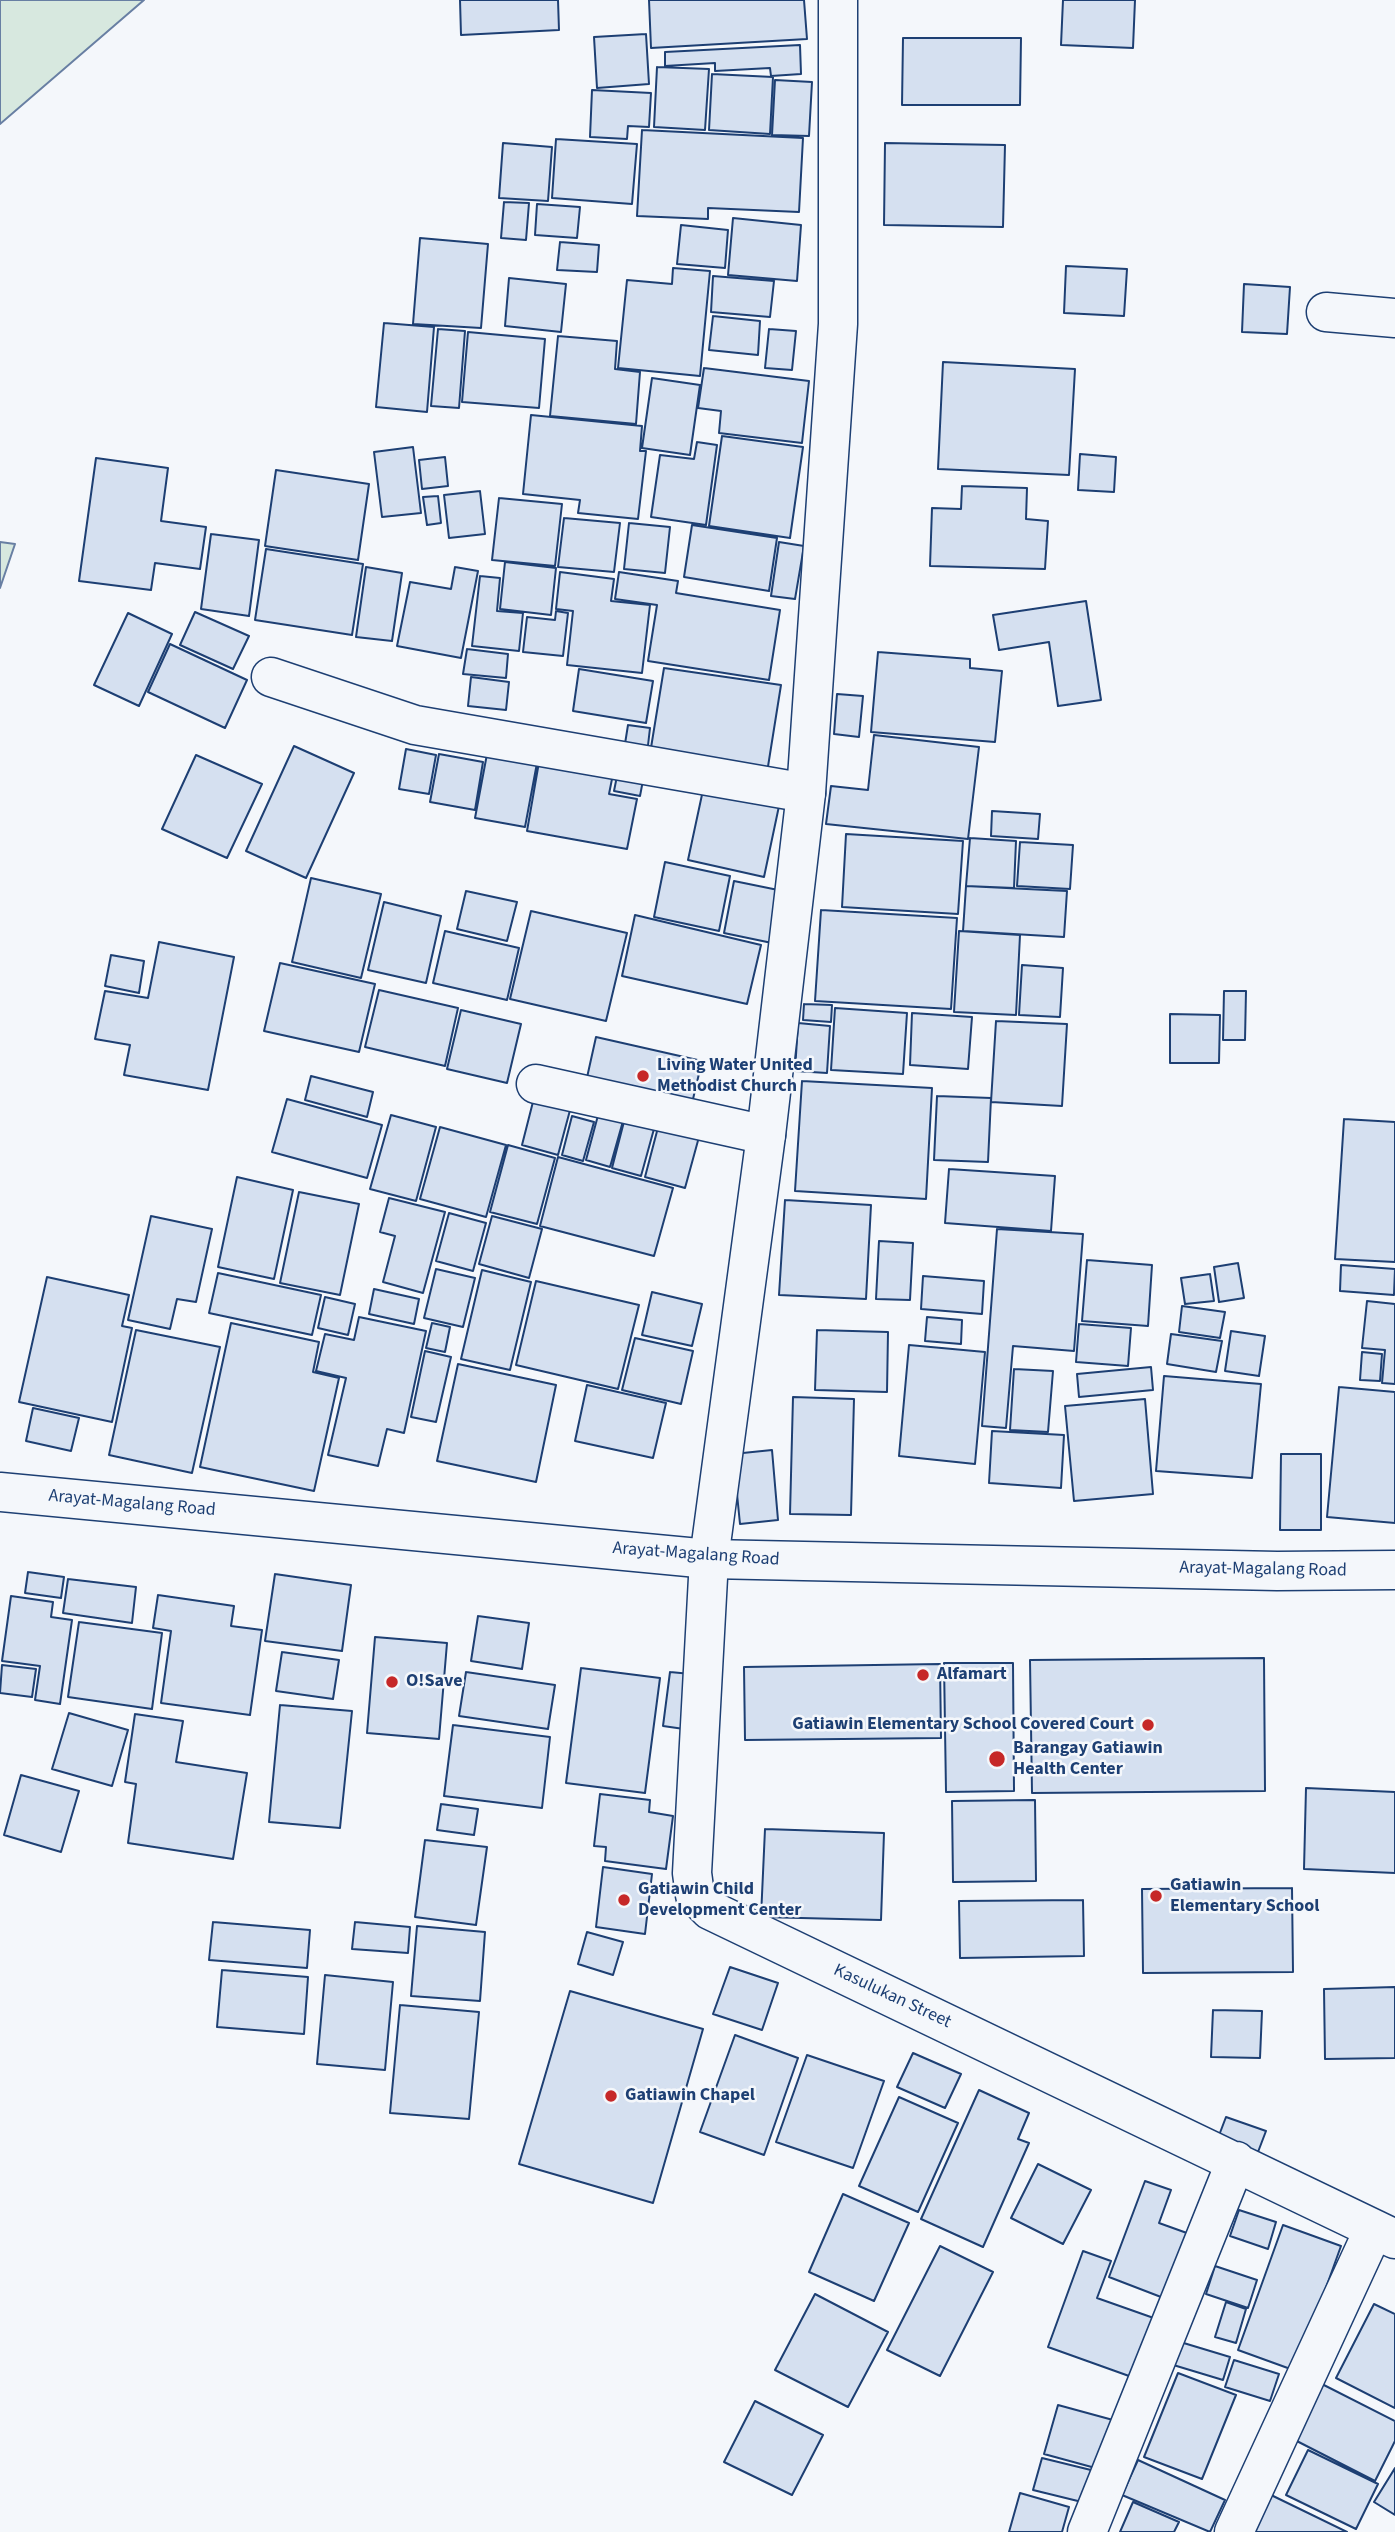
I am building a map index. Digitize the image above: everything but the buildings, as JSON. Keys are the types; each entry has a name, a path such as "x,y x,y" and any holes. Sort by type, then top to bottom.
{"street":[{"name":"Kasulukan Street","path":"838,0 838,324 806,793 766,1135 709,1559 692,1873 695,1895 710,1910 1384,2234"},
{"path":"1326,312 1395,318"},
{"path":"271,677 415,725 806,793"},
{"path":"536,1084 766,1135"},
{"name":"Arayat-Magalang Road","path":"0,1492 709,1559 1277,1571 1395,1570"},
{"path":"1087,2532 1236,2161"},
{"path":"1234,2532 1384,2234"}],"shaded area":[{"path":"0,0 144,0 0,124"},
{"path":"0,542 15,544 0,588"}],"place":[{"name":"Living Water United Methodist Church","path":"643,1076"},
{"name":"Alfamart","path":"923,1675"},
{"name":"O!Save","path":"392,1682"},
{"name":"Gatiawin Elementary School Covered Court","path":"1148,1725"},
{"name":"Barangay Gatiawin Health Center","path":"997,1759"},
{"name":"Gatiawin Elementary School","path":"1156,1896"},
{"name":"Gatiawin Child Development Center","path":"624,1900"},
{"name":"Gatiawin Chapel","path":"611,2096"}]}
